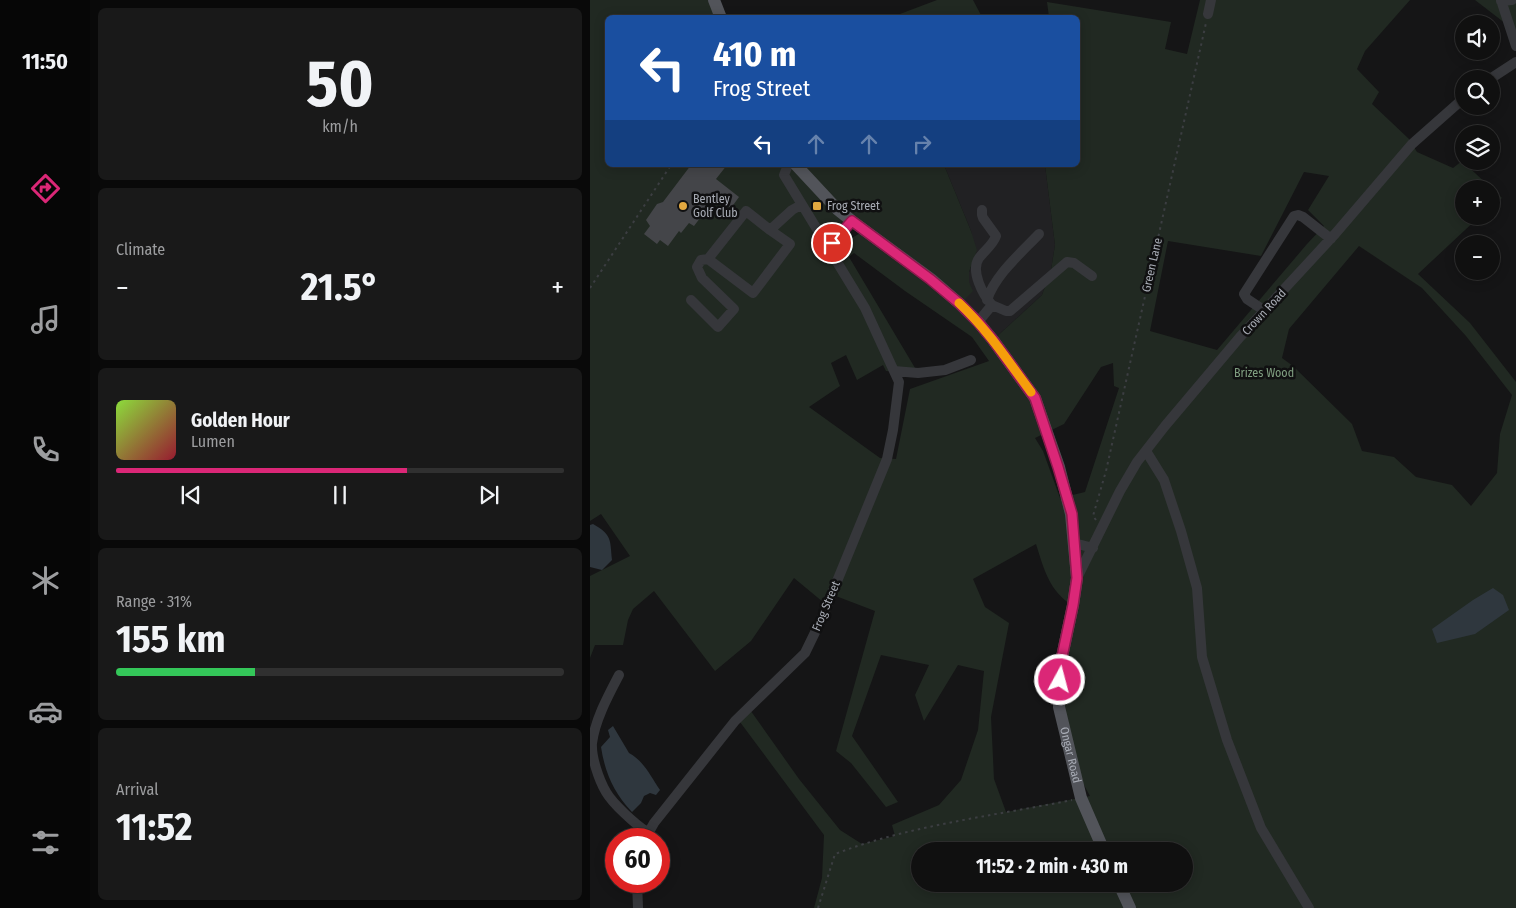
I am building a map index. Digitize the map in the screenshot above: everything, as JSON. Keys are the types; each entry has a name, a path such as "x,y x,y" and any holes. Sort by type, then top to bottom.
{"main road":[{"path":"714,0 720,15"},
{"name":"Ongar Road","path":"798,167 821,193 852,221 930,279 978,322 1035,398 1072,514 1077,578 1060,666 1059,707 1081,798 1100,842"},
{"path":"1123,892 1130,908"}],"street":[{"path":"1208,14 1211,0"},
{"path":"1502,0 1505,14 1513,28 1516,46"},
{"path":"1500,72 1516,62"},
{"name":"Crown Road","path":"1077,578 1137,462 1222,359 1331,240 1412,144 1455,106"},
{"name":"Frog Street","path":"651,828 735,721 805,653 822,618 887,459 893,430 899,382 865,308 784,175 787,167"},
{"path":"770,230 792,210 802,204"},
{"path":"982,210 983,218 996,236 994,242 980,256 976,265 978,279 990,303 1010,311 1067,262 1074,263 1092,276"},
{"path":"691,300 718,327 734,309 702,278 697,267 701,260 708,259 746,211 790,244 753,293 708,259"},
{"path":"1265,310 1247,299 1244,294 1294,216 1304,217 1331,240"},
{"path":"829,248 852,221"},
{"path":"978,322 990,303 991,290 997,280 1038,234"},
{"path":"894,370 918,373 945,370 971,360"},
{"path":"1146,451 1164,480 1197,588 1202,657 1226,740 1261,828 1309,908"},
{"path":"1074,543 1093,548"},
{"path":"619,675 594,733 592,754 606,792 639,828"},
{"path":"637,893 638,908"}],"path":[{"name":"Green Lane","path":"1103,527 1094,516 1208,14"},
{"path":"590,288 670,167"},
{"path":"818,908 835,854 862,844 983,816 1019,811 1081,798"}],"shaded area":[{"path":"945,167 1045,167 1055,245 1051,270 1042,295 993,340 960,304 969,282 969,272 975,256 971,231"},
{"path":"593,524 604,531 610,542 612,560 602,570 590,567 590,525"},
{"path":"1493,588 1503,595 1509,610 1475,634 1437,643 1432,629"},
{"path":"613,726 629,753 643,765 660,790 656,795 650,793 644,796 641,803 632,812 615,790 608,774 601,747 610,737 608,730"}],"green space":[{"name":"Brizes Wood","path":"590,0 714,0 720,15 605,15 605,167 945,167 977,250 969,272 969,282 973,291 960,304 993,340 1042,295 1051,270 1055,245 1045,167 1080,167 1080,15 1049,15 1047,2 1171,22 1165,49 1187,54 1200,0 1410,0 1365,51 1357,69 1379,92 1372,104 1409,139 1417,152 1453,168 1455,166 1455,170 1472,170 1483,180 1455,180 1455,225 1470,225 1460,235 1455,235 1455,239 1418,274 1470,323 1516,382 1516,908 814,908 822,878 824,835 737,718 748,707 799,779 840,830 862,844 895,836 892,825 939,805 961,780 978,730 984,671 958,665 924,721 915,695 929,665 881,655 852,736 898,802 886,807 851,763 836,751 875,611 828,593 823,602 794,578 751,641 715,671 654,591 633,609 628,620 623,645 595,645 590,658 590,576 630,556 601,514 590,521","holes":["1304,172 1329,176 1308,210 1324,226 1217,350 1150,331 1168,241 1261,256","852,221 864,231 843,243 827,259 820,241 836,238","1359,246 1422,288 1466,336 1512,395 1500,434 1497,473 1471,506 1452,485 1416,477 1394,457 1362,451 1352,424 1293,366 1282,358 1289,329","854,253 972,337 989,361 910,389 896,459 880,458 809,407 840,386 831,363 846,355 857,380 883,365 886,371 918,373 849,257","1113,363 1114,386 1119,388 1085,492 1060,498 1043,451 1035,438 1064,424 1101,367","1036,544 1048,579 1058,594 1073,606 1059,707 1073,765 1090,796 1006,812 994,779 991,717 1009,623 985,607 973,579"]},
{"path":"937,0 973,0 981,15 897,15"},
{"path":"1475,0 1516,0 1516,46 1510,27 1500,19 1500,15 1494,15"}],"building":[{"name":"Bentley Golf Club","path":"689,167 725,167 716,179 739,197 731,208 716,197 694,226 689,223 681,233 679,231 668,246 660,240 657,244 644,234 650,226 646,220 657,204 663,202"}],"slow traffic":[{"path":"959,303 993,340 1031,392"}],"place":[{"name":"Bentley Golf Club","path":"683,206"},
{"name":"Frog Street","path":"817,206"}],"route":[{"path":"832,243 852,221 930,279 978,322 1035,398 1072,514 1077,578 1060,666 1060,680"}]}
